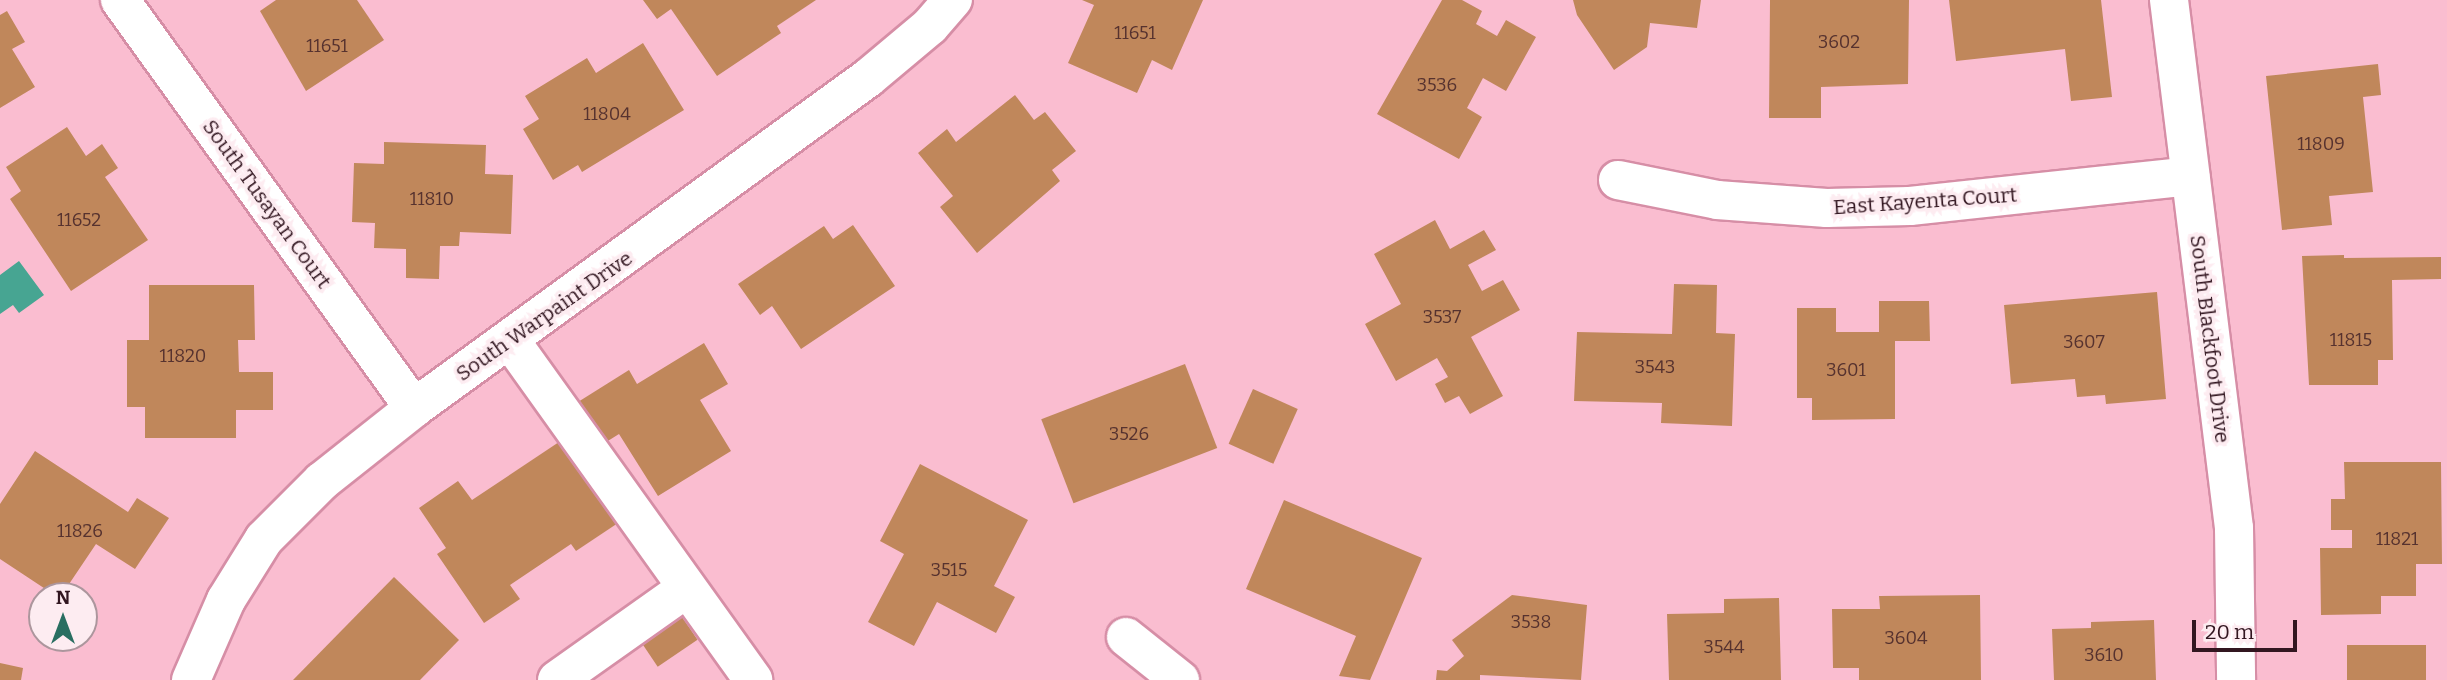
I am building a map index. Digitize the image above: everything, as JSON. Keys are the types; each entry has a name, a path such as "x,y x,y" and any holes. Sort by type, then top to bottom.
{"street":[{"name":"South Tusayan Court","path":"120,0 414,408"},
{"name":"South Warpaint Drive","path":"191,680 226,600 264,538 322,481 414,408 868,78 953,0"},
{"name":"South Blackfoot Drive","path":"2169,0 2234,528 2236,680"},
{"name":"East Kayenta Court","path":"1618,180 1717,200 1827,208 1910,206 2190,176"},
{"path":"510,340 753,680"},
{"path":"557,680 687,588"},
{"path":"1126,637 1180,680"}],"shaded area":[{"path":"19,261 44,295 19,313 13,305 0,314 0,275"}],"building":[{"path":"276,0 357,0 384,40 306,91 260,11"},
{"path":"643,0 816,0 777,26 781,33 717,76 671,9 657,19"},
{"path":"1082,0 1203,0 1172,70 1152,60 1137,93 1068,63 1094,5"},
{"path":"1442,0 1462,0 1482,11 1476,24 1497,36 1506,20 1536,37 1506,91 1483,78 1467,108 1482,117 1459,159 1377,114"},
{"path":"1573,0 1701,0 1697,28 1650,23 1647,47 1614,70 1577,15"},
{"path":"1770,0 1909,0 1908,84 1821,87 1821,118 1769,118"},
{"path":"1949,0 2101,0 2112,97 2071,101 2065,49 1956,61"},
{"path":"7,11 25,42 12,49 35,87 0,108 0,15"},
{"path":"643,43 684,110 582,172 578,165 553,180 523,129 539,119 525,96 587,58 596,73"},
{"path":"2378,64 2381,95 2363,97 2373,192 2329,196 2332,225 2282,230 2266,76"},
{"path":"1015,95 1034,120 1045,112 1076,151 1052,170 1060,181 977,253 940,207 953,196 918,153 947,129 956,142"},
{"path":"67,127 86,156 102,144 118,168 105,177 148,240 71,291 10,199 21,191 6,167"},
{"path":"384,142 486,145 485,174 513,175 511,234 460,232 459,246 440,246 439,279 406,278 406,249 374,248 375,223 352,222 354,163 384,164"},
{"path":"1435,220 1450,249 1484,230 1496,250 1468,265 1482,291 1503,280 1520,310 1471,337 1503,396 1470,414 1459,396 1445,403 1435,384 1448,377 1437,358 1396,381 1365,324 1401,304 1374,254"},
{"path":"853,225 895,286 801,349 772,306 760,315 738,284 824,226 833,239"},
{"path":"2344,255 2344,258 2441,257 2441,279 2392,280 2393,360 2378,360 2378,385 2309,385 2302,256"},
{"path":"1674,284 1717,285 1716,333 1735,334 1732,426 1661,423 1662,403 1574,401 1577,332 1672,334"},
{"path":"149,285 254,285 255,340 238,340 239,372 273,372 273,410 236,410 236,438 145,438 145,407 127,407 127,340 149,340"},
{"path":"2157,292 2166,399 2106,404 2105,395 2077,397 2075,379 2011,384 2004,305"},
{"path":"1879,301 1929,301 1930,341 1895,341 1895,419 1812,420 1812,398 1797,398 1797,308 1836,308 1836,332 1879,332"},
{"path":"704,343 728,384 700,400 731,451 658,496 619,434 603,444 578,402 629,370 637,384"},
{"path":"1185,364 1217,448 1073,503 1041,419"},
{"path":"1253,389 1298,409 1273,464 1229,444"},
{"path":"562,440 618,523 576,551 571,544 510,585 520,599 484,623 437,554 446,548 419,508 458,481 472,500"},
{"path":"35,451 128,512 137,498 169,518 135,569 96,544 70,582 35,582 0,559 0,504"},
{"path":"2344,462 2441,462 2442,564 2416,564 2416,596 2381,596 2381,614 2321,615 2320,548 2352,548 2352,530 2331,530 2331,499 2345,499"},
{"path":"920,464 1028,520 994,586 1015,597 996,633 937,602 914,646 868,622 904,554 880,541"},
{"path":"1284,500 1422,558 1370,680 1339,676 1356,636 1246,589"},
{"path":"394,577 459,640 420,680 293,680"},
{"path":"1512,595 1587,605 1581,680 1480,675 1480,680 1436,680 1437,670 1447,671 1464,656 1452,640"},
{"path":"1980,595 1981,680 1859,680 1859,668 1833,668 1832,609 1880,609 1879,596"},
{"path":"1779,598 1781,680 1669,680 1667,614 1724,613 1724,599"},
{"path":"674,605 697,640 658,667 634,632"},
{"path":"2154,620 2156,680 2054,680 2052,629 2091,628 2091,622"},
{"path":"2347,645 2426,645 2426,680 2347,680"},
{"path":"0,663 23,668 21,680 0,680"}]}
